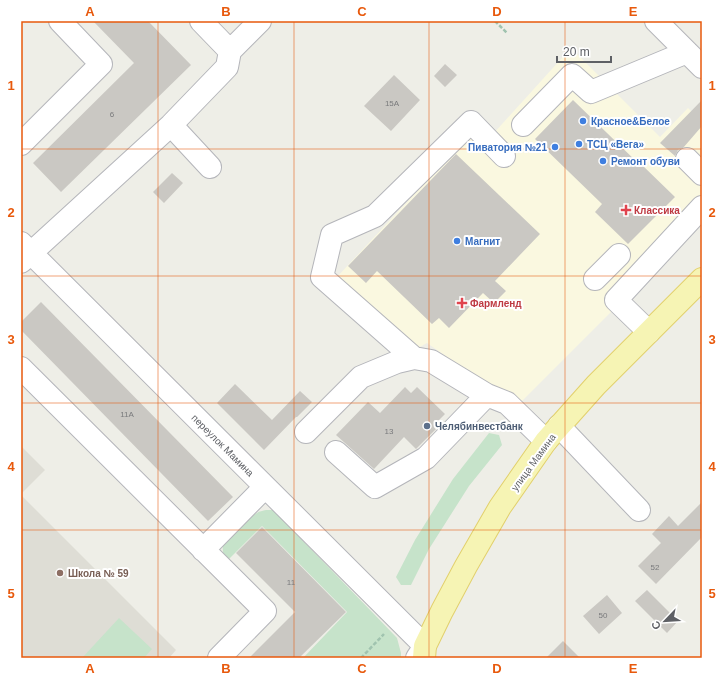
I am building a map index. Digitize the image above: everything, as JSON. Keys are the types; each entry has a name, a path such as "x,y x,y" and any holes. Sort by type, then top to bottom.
{"main road":[{"name":"улица Мамина","path":"422,654 442,611 500,507 553,434 596,385 702,279"}],"street":[{"path":"21,144 101,64 60,21"},
{"path":"201,21 230,50"},
{"path":"24,252 171,125 227,67 230,50 260,21"},
{"path":"523,125 572,75 590,92 694,60 656,21"},
{"path":"414,358 322,277 332,236 375,216 471,122 504,156"},
{"path":"171,125 210,167"},
{"path":"687,159 702,174"},
{"path":"649,332 616,300 702,207"},
{"name":"переулок Мамина","path":"24,252 265,487 398,620 422,654"},
{"path":"595,279 619,255"},
{"path":"306,432 361,377 398,362 414,358 430,361 487,395 507,403 553,434 638,510"},
{"path":"21,368 264,611 220,658"},
{"path":"336,452 375,487 426,458 487,395"},
{"path":"203,550 265,487"}],"path":[{"path":"495,21 507,33"},
{"path":"361,658 398,620"}],"shaded area":[{"path":"571,48 660,137 688,108 702,122 702,221 517,406 427,343 416,349 337,277 481,123 493,134"},
{"path":"21,446 45,470 21,494"},
{"name":"Школа № 59","path":"21,495 176,650 169,658 21,658"}],"green space":[{"path":"489,433 499,435 502,445 469,486 429,549 411,585 401,585 396,577 415,540 453,479"},
{"path":"273,510 397,638 401,658 303,658 347,612 262,526 227,561 223,552 223,546 225,543 249,519 258,512"},
{"path":"119,618 152,649 144,658 82,658"}],"building":[{"path":"93,21 148,21 191,65 61,192 33,163 134,63"},
{"path":"445,64 457,75 445,87 434,76"},
{"path":"394,75 420,100 391,131 364,106"},
{"path":"573,100 675,197 628,244 595,212 602,204 535,139"},
{"path":"702,100 702,126 683,148 678,150 675,156 660,143"},
{"path":"456,154 540,234 495,281 506,291 494,303 483,293 449,328 439,318 432,324 377,271 366,283 348,266"},
{"path":"172,173 183,183 164,203 153,192"},
{"path":"41,302 233,497 208,521 21,330 21,322"},
{"path":"235,384 272,420 300,391 312,402 264,450 217,403"},
{"path":"405,387 411,393 417,387 445,414 438,421 441,424 416,449 404,437 374,469 336,435 368,402 380,413"},
{"path":"702,502 702,537 656,584 638,566 661,543 652,534 669,516 678,526"},
{"path":"262,527 346,612 299,658 249,658 295,612 236,553"},
{"path":"647,590 678,621 667,633 635,601"},
{"path":"607,595 622,613 599,634 583,616"},
{"path":"563,641 580,658 546,658"}],"place":[{"name":"Красное&Белое","path":"583,121"},
{"name":"ТСЦ «Вега»","path":"579,144"},
{"name":"Пиватория №21","path":"555,147"},
{"name":"Ремонт обуви","path":"603,161"},
{"name":"Классика","path":"626,210"},
{"name":"Магнит","path":"457,241"},
{"name":"Фармленд","path":"462,303"},
{"name":"Челябинвестбанк","path":"427,426"},
{"name":"Школа № 59","path":"60,573"}]}
